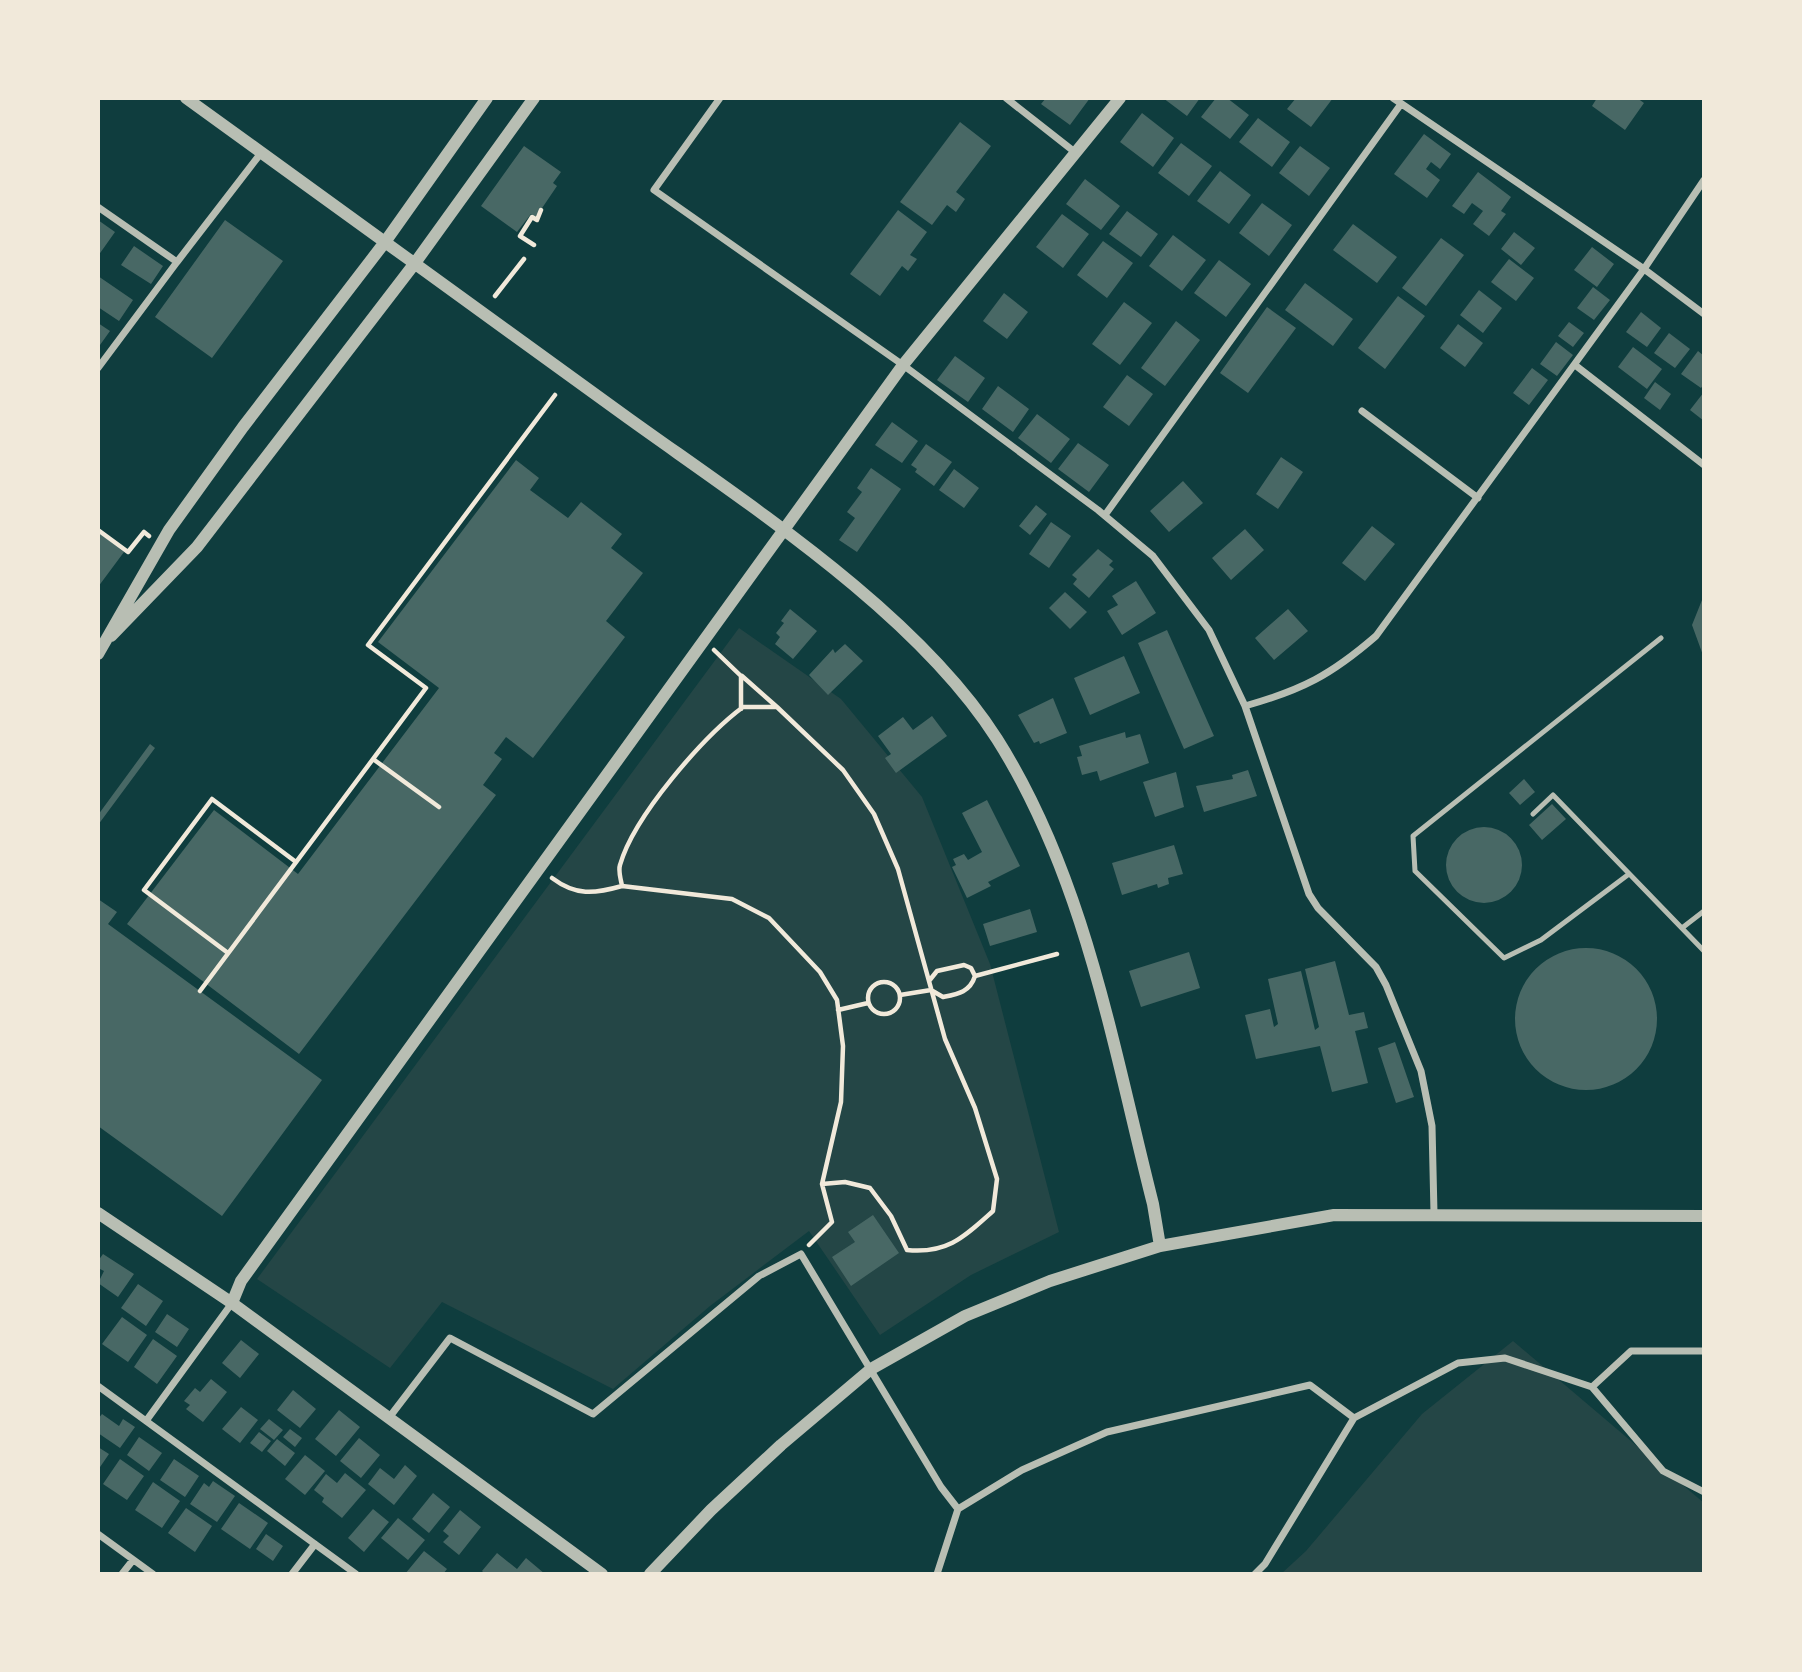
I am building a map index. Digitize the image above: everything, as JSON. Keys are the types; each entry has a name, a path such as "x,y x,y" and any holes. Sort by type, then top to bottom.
{"street":[{"path":"186,98 783,530 927,653 995,736 1023,784 1050,842 1085,938 1153,1204 1160,1246"},
{"path":"98,654 111,636 169,530 243,427 385,242 487,98"},
{"path":"111,636 197,547 415,263 534,98"},
{"path":"720,98 654,190 903,366 1105,515 1153,556 1209,630 1245,706 1309,894 1318,908 1376,967 1421,1071 1432,1126 1434,1213"},
{"path":"1006,98 1076,153"},
{"path":"146,1421 232,1303 242,1281 903,366 1120,98"},
{"path":"1393,98 1644,269 1704,314"},
{"path":"1105,515 1401,104"},
{"path":"98,368 261,153"},
{"path":"1245,706 1294,692 1341,667 1376,636 1575,365 1704,180"},
{"path":"98,208 177,262"},
{"path":"1575,365 1704,464"},
{"path":"1362,411 1478,498"},
{"path":"98,1213 232,1303 602,1574"},
{"path":"650,1574 666,1554 761,1463 871,1369 965,1316 1050,1281 1160,1246 1334,1215 1434,1213 1704,1216"},
{"path":"388,1419 450,1338 593,1414 759,1276 801,1254 941,1487 958,1509"},
{"path":"1592,1387 1631,1351 1704,1351"},
{"path":"1255,1574 1265,1564 1354,1418 1458,1363 1505,1358 1592,1387 1663,1471 1704,1492"},
{"path":"937,1574 958,1509 1021,1471 1107,1432 1310,1385 1354,1418"},
{"path":"98,1386 356,1574"},
{"path":"98,1534 153,1574"},
{"path":"292,1574 315,1544"},
{"path":"122,1574 133,1560"}],"lane":[{"path":"1629,874 1541,940 1504,958 1415,871 1413,836 1661,638"},
{"path":"1533,814 1553,795 1704,951"},
{"path":"1682,929 1704,911"}],"path":[{"path":"534,245 520,236 532,217 537,220 544,212"},
{"path":"495,296 524,259"},
{"path":"200,991 426,688 368,645 555,394"},
{"path":"98,530 128,552 144,532 151,537"},
{"path":"702,642 720,654 843,769 874,814 898,870 945,1039 975,1108 997,1179 993,1211 960,1241 925,1252 907,1250 891,1216 870,1188 845,1182 822,1184"},
{"path":"741,676 741,709"},
{"path":"622,886 619,867 649,808 721,724 741,709 777,707"},
{"path":"373,759 439,807"},
{"path":"228,953 144,890 212,799 296,862"},
{"path":"541,868 571,891 605,891 622,886 733,899 769,918 820,972 837,1000 843,1046 841,1101 822,1184 832,1222 801,1254"},
{"path":"975,976 1057,954"},
{"path":"900,995 931,990 943,998 962,993 972,986 975,976 971,968 964,965 937,971 929,982"},
{"path":"884,982 891,984 900,995 900,1002 892,1013 878,1014 868,1003 871,989 884,982"},
{"path":"838,1010 868,1003"}],"shaded area":[{"path":"739,628 841,699 922,797 990,964 1059,1232 971,1275 880,1335 809,1231 710,1306 613,1389 442,1302 390,1368 257,1279"},
{"path":"1513,1341 1704,1503 1704,1574 1281,1574 1306,1551 1422,1414"}],"building":[{"path":"1046,98 1090,98 1070,125 1041,104"},
{"path":"1163,98 1200,98 1187,116"},
{"path":"1216,98 1227,98 1249,115 1230,139 1201,117"},
{"path":"1296,98 1333,98 1311,127 1287,109"},
{"path":"1597,98 1637,98 1644,103 1625,130 1592,106"},
{"path":"1142,113 1174,138 1153,167 1120,142"},
{"path":"1258,118 1290,142 1272,167 1239,142"},
{"path":"960,122 991,146 956,192 965,199 956,212 947,205 932,225 900,202"},
{"path":"1424,134 1451,154 1440,169 1431,162 1426,169 1440,180 1427,198 1394,174"},
{"path":"1181,143 1212,166 1189,196 1158,173"},
{"path":"524,146 561,172 553,183 557,186 536,217 531,214 517,232 481,206"},
{"path":"1300,146 1330,168 1309,196 1279,173"},
{"path":"1220,171 1251,195 1229,224 1197,201"},
{"path":"1478,172 1511,197 1501,211 1506,214 1489,236 1473,224 1483,211 1472,203 1464,214 1452,206"},
{"path":"1085,179 1120,206 1101,230 1066,204"},
{"path":"1262,203 1292,225 1269,256 1239,233"},
{"path":"898,210 927,232 910,255 917,259 908,271 902,266 880,296 850,274"},
{"path":"1127,211 1158,234 1141,257 1109,234"},
{"path":"1062,214 1089,234 1063,268 1036,247"},
{"path":"98,220 115,232 98,256"},
{"path":"225,220 283,261 212,358 155,317"},
{"path":"1353,224 1397,257 1377,283 1333,250"},
{"path":"1514,232 1535,248 1521,265 1501,249"},
{"path":"1173,235 1206,260 1182,291 1149,266"},
{"path":"1441,238 1464,255 1426,306 1402,288"},
{"path":"1103,241 1133,263 1107,298 1077,275"},
{"path":"134,246 163,266 151,284 121,265"},
{"path":"1592,247 1614,264 1597,287 1574,270"},
{"path":"1509,259 1534,278 1516,301 1491,282"},
{"path":"1219,260 1251,284 1226,317 1194,293"},
{"path":"98,276 133,300 119,321 98,307"},
{"path":"1305,283 1353,319 1333,346 1285,310"},
{"path":"1593,287 1610,300 1594,320 1577,308"},
{"path":"1479,290 1502,308 1483,333 1460,315"},
{"path":"1004,293 1028,312 1007,339 983,321"},
{"path":"1398,296 1425,316 1385,369 1358,348"},
{"path":"1124,302 1152,323 1120,365 1092,344"},
{"path":"1267,307 1296,328 1248,393 1220,373"},
{"path":"1641,312 1661,328 1647,347 1626,332"},
{"path":"1176,321 1200,340 1165,386 1141,368"},
{"path":"1569,322 1584,333 1573,347 1558,336"},
{"path":"98,323 110,331 100,345 98,344"},
{"path":"1458,324 1483,343 1465,367 1440,348"},
{"path":"1669,333 1690,349 1675,368 1654,353"},
{"path":"1556,342 1573,355 1557,376 1540,364"},
{"path":"1633,347 1662,369 1647,389 1618,367"},
{"path":"1698,351 1704,356 1704,384 1701,388 1681,374"},
{"path":"955,356 985,378 968,402 937,380"},
{"path":"1532,368 1548,380 1529,405 1513,393"},
{"path":"1127,375 1153,394 1129,426 1103,407"},
{"path":"1655,382 1671,394 1660,410 1644,398"},
{"path":"998,386 1029,409 1013,432 982,409"},
{"path":"1704,392 1704,421 1690,410"},
{"path":"1037,414 1070,439 1051,463 1018,438"},
{"path":"892,422 918,441 902,463 875,445"},
{"path":"1078,443 1109,465 1089,492 1058,469"},
{"path":"926,444 952,462 934,486 915,472 917,469 911,465"},
{"path":"1281,457 1303,472 1278,509 1256,494"},
{"path":"516,460 539,478 530,490 568,518 581,502 622,534 611,548 643,573 606,621 625,637 533,758 506,737 494,753 502,759 483,785 496,795 299,1054 127,924 214,810 298,874 439,688 378,642"},
{"path":"871,468 901,489 857,552 839,540 855,518 847,512 862,492 857,488"},
{"path":"954,469 979,488 964,508 939,490"},
{"path":"1183,481 1203,503 1169,532 1150,511"},
{"path":"1036,505 1047,514 1030,535 1019,526"},
{"path":"1051,522 1071,536 1049,568 1029,554"},
{"path":"1372,526 1395,544 1365,581 1342,563"},
{"path":"1245,529 1264,550 1231,580 1212,558"},
{"path":"98,532 124,552 98,587"},
{"path":"1098,549 1113,561 1109,565 1114,569 1089,598 1073,584 1077,579 1072,575"},
{"path":"1136,581 1156,613 1122,635 1107,611 1118,605 1112,596"},
{"path":"1065,592 1087,612 1070,629 1049,608"},
{"path":"1704,595 1704,658 1692,625"},
{"path":"790,609 817,631 793,659 775,644 780,637 776,633 784,623 781,621"},
{"path":"1288,609 1308,631 1274,660 1255,638"},
{"path":"1167,630 1214,736 1184,749 1138,643"},
{"path":"845,644 863,661 828,695 809,675 833,649 835,653"},
{"path":"1124,656 1140,693 1090,715 1074,678"},
{"path":"1053,698 1067,733 1040,744 1039,741 1034,743 1018,715"},
{"path":"932,716 947,736 896,773 885,758 891,754 878,736 903,717 913,730"},
{"path":"1125,732 1126,738 1140,734 1149,763 1100,781 1097,771 1082,775 1077,757 1082,756 1079,746"},
{"path":"150,744 155,748 98,825 98,815"},
{"path":"1248,770 1257,796 1204,812 1196,786 1233,779 1232,775"},
{"path":"1176,772 1184,807 1155,817 1143,782"},
{"path":"1524,779 1535,792 1520,805 1509,793"},
{"path":"987,800 1020,866 988,882 991,886 967,898 952,867 956,865 953,859 964,854 968,860 982,852 962,813"},
{"path":"1552,804 1566,819 1542,840 1529,825"},
{"path":"1477,827 1491,827 1505,833 1516,844 1520,850 1520,880 1511,892 1499,901 1477,903 1463,897 1452,886 1446,872 1446,858 1452,844 1463,833"},
{"path":"1174,845 1183,874 1168,878 1169,884 1158,888 1157,884 1122,895 1112,863"},
{"path":"98,899 117,912 108,924 322,1080 222,1216 98,1126"},
{"path":"1030,909 1037,932 990,946 983,924"},
{"path":"1586,948 1613,954 1636,969 1651,992 1657,1019 1651,1046 1636,1069 1613,1084 1586,1090 1559,1084 1536,1069 1521,1046 1515,1019 1521,992 1536,969 1559,954"},
{"path":"1189,952 1200,988 1141,1007 1129,971"},
{"path":"1335,961 1349,1015 1364,1012 1368,1028 1355,1031 1368,1083 1332,1092 1320,1046 1256,1059 1245,1015 1270,1009 1274,1027 1278,1024 1268,979 1301,971 1315,1030 1319,1027 1305,969"},
{"path":"1395,1042 1414,1097 1396,1103 1378,1048"},
{"path":"873,1215 899,1253 851,1286 832,1257 855,1242 848,1232"},
{"path":"103,1254 134,1274 118,1297 98,1283 104,1271 98,1268 98,1261"},
{"path":"138,1284 163,1301 146,1326 121,1308"},
{"path":"167,1314 189,1329 177,1347 155,1332"},
{"path":"122,1317 147,1335 128,1362 102,1344"},
{"path":"153,1339 177,1356 157,1384 134,1367"},
{"path":"241,1340 259,1354 240,1378 222,1363"},
{"path":"211,1379 227,1392 203,1422 186,1409 190,1405 184,1401 195,1388 200,1392"},
{"path":"293,1390 316,1409 300,1428 277,1410"},
{"path":"241,1407 258,1420 240,1443 222,1429"},
{"path":"339,1410 360,1427 336,1456 315,1439"},
{"path":"102,1414 119,1426 123,1419 135,1427 120,1448 98,1433 98,1419"},
{"path":"269,1419 283,1430 274,1440 260,1429"},
{"path":"290,1429 302,1438 295,1447 283,1437"},
{"path":"259,1432 271,1441 262,1452 250,1443"},
{"path":"139,1437 162,1453 149,1471 127,1455"},
{"path":"359,1438 380,1455 361,1478 340,1461"},
{"path":"277,1439 295,1453 285,1466 267,1451"},
{"path":"98,1447 109,1454 98,1470"},
{"path":"305,1455 325,1471 305,1495 285,1479"},
{"path":"120,1459 144,1476 127,1500 103,1484"},
{"path":"174,1459 199,1476 185,1497 160,1480"},
{"path":"405,1465 417,1476 394,1505 368,1484 380,1468 394,1479"},
{"path":"345,1473 366,1490 342,1518 322,1502 324,1498 314,1490 326,1474 337,1483"},
{"path":"213,1481 235,1496 217,1522 190,1504 204,1483 209,1487"},
{"path":"153,1482 180,1501 162,1528 135,1510"},
{"path":"433,1493 450,1507 429,1533 412,1519"},
{"path":"239,1503 268,1523 250,1549 221,1529"},
{"path":"186,1508 212,1526 195,1552 168,1533"},
{"path":"373,1509 389,1522 364,1552 348,1538"},
{"path":"460,1510 481,1527 459,1555 443,1542 449,1536 443,1531"},
{"path":"398,1518 425,1540 408,1560 381,1538"},
{"path":"266,1534 283,1546 273,1561 256,1549"},
{"path":"424,1551 447,1569 443,1574 405,1574"},
{"path":"497,1553 517,1569 526,1558 545,1574 485,1574 482,1571"}]}
